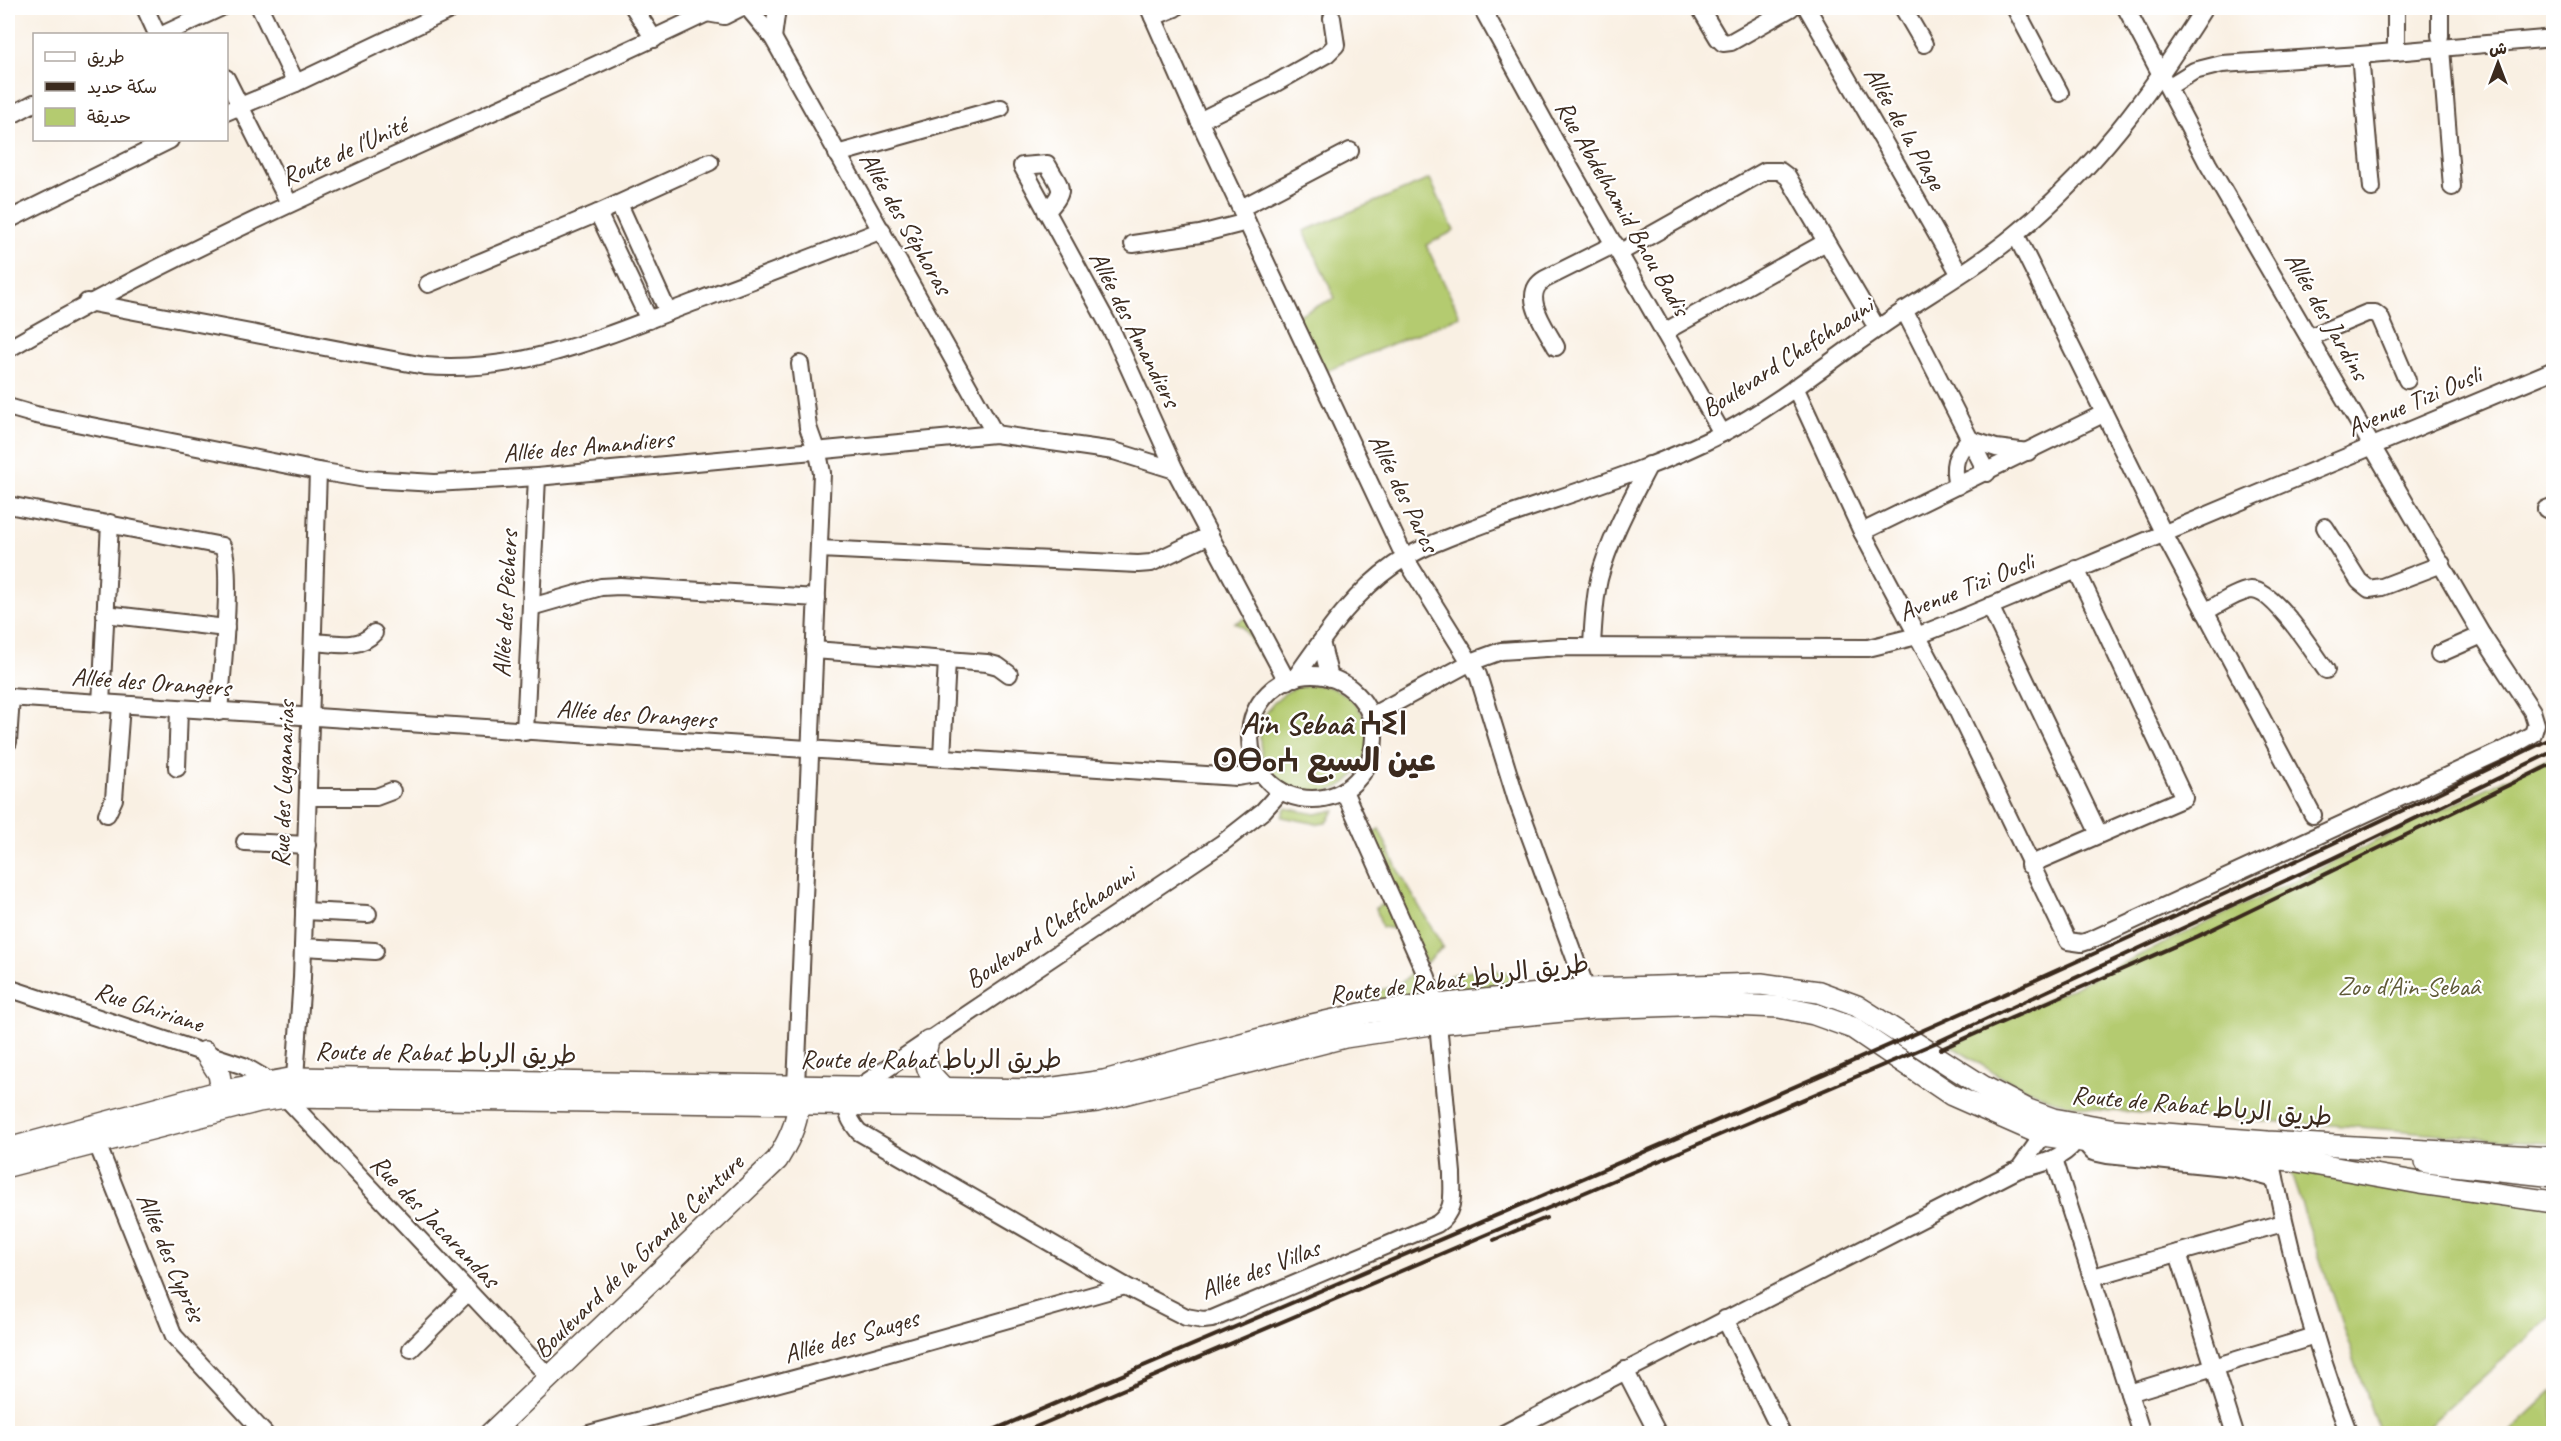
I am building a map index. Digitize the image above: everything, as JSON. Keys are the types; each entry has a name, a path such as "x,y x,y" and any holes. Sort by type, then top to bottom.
{"main road":[{"name":"Route de Rabat طريق الرباط","path":"853,1096 946,1090 1066,1088 1104,1081 1370,1012 1437,1014 1761,984 1810,990 1839,999 1872,1014 1984,1087 2028,1110 2053,1119 2276,1160 2553,1202"},
{"name":"Route de Rabat طريق الرباط","path":"1590,999 1779,1006 1815,1014 1834,1020 1869,1038 1952,1095 2043,1135 2080,1142 2276,1160 2553,1158"},
{"name":"Route de Rabat طريق الرباط","path":"8,1149 222,1091 271,1082 290,1087 798,1094 993,1107 1071,1105 1097,1101 1437,1014"},
{"path":"928,1041 925,1050 925,1064 932,1078 946,1090"},
{"path":"205,1052 219,1074 222,1091"},
{"path":"8,1166 259,1101 290,1087"},
{"name":"Boulevard de la Grande Ceinture","path":"490,1434 777,1160 790,1139 798,1094"},
{"path":"2276,1160 2458,1167 2553,1176"},
{"path":"2276,1160 2553,1192"}],"street":[{"path":"145,8 157,33"},
{"path":"169,33 200,27 220,8"},
{"path":"260,8 296,83"},
{"path":"234,108 296,83 430,13 454,8"},
{"path":"634,8 654,39"},
{"path":"709,10 724,16 740,8"},
{"name":"Allée des Séphoras","path":"748,8 773,38 995,434"},
{"path":"773,38 777,8"},
{"path":"1151,12 1175,8"},
{"name":"Rue Abdelhamid Bnou Badis","path":"1482,8 1722,433"},
{"path":"1700,8 1723,43 1731,42 1791,8"},
{"name":"Allée de la Plage","path":"1807,8 1959,273"},
{"path":"1903,8 1924,44"},
{"path":"2015,8 2060,93"},
{"name":"Allée des Jardins","path":"2029,865 2064,938 2072,943 2082,943 2526,740 2534,734 2536,729 2529,707 2482,635 2208,164 2126,8"},
{"name":"Boulevard Chefchaouni","path":"1291,679 1350,605 1375,581 1405,558 1464,532 1649,465 1722,433 1795,387 1877,328 2016,235 2095,161 2165,80 2204,8"},
{"path":"2396,8 2396,52"},
{"path":"2439,8 2452,187"},
{"name":"Route de l'Unité","path":"8,349 87,302 289,202 378,165 654,39 709,10"},
{"name":"Allée des Parcs","path":"1151,12 1199,121 1405,558 1478,675 1516,798 1590,999"},
{"path":"1199,121 1274,84 1327,54 1336,45 1332,18"},
{"path":"2165,80 2222,64 2396,52 2440,42 2553,38"},
{"path":"2360,55 2372,188"},
{"path":"228,86 234,108 289,202"},
{"path":"8,117 33,104"},
{"path":"837,154 1001,108"},
{"path":"8,220 168,141"},
{"path":"1133,244 1200,234 1244,215 1350,151"},
{"path":"428,284 619,204 710,162"},
{"path":"1556,347 1536,308 1533,299 1535,287 1545,279 1617,248 1765,171 1772,170 1780,171 1788,177 1877,328"},
{"path":"619,204 668,312"},
{"name":"Allée des Amandiers","path":"1046,212 1114,335 1175,470 1291,679"},
{"path":"598,213 649,320"},
{"path":"87,302 424,366 471,368 522,361 587,343 882,230"},
{"path":"2016,235 2163,532 2313,815"},
{"path":"1664,332 1826,242"},
{"path":"1904,310 1987,473"},
{"path":"2310,337 2367,312 2376,313 2380,317 2408,380"},
{"path":"798,1094 822,473 804,408 800,364"},
{"name":"Avenue Tizi Ousli","path":"1371,716 1472,663 1501,651 1562,647 1868,648 1917,636 2553,370"},
{"path":"1795,387 1862,532 1957,710 2029,865 2184,798 2076,569"},
{"name":"Allée des Amandiers","path":"8,407 36,416 318,471 366,479 435,483 537,477 995,434 1114,452 1175,470"},
{"path":"1862,532 1987,473 2103,414"},
{"path":"1969,439 1996,448 2028,452"},
{"path":"1957,486 1956,456 1969,439"},
{"path":"1592,647 1594,607 1600,576 1609,550 1649,465"},
{"name":"Rue des Luganarias","path":"290,1087 303,947 318,471"},
{"name":"Allée des Pêchers","path":"525,732 537,477"},
{"path":"8,505 222,546 228,557 226,628 219,712"},
{"path":"101,704 110,523"},
{"path":"2325,527 2359,581 2369,589 2382,587 2442,564"},
{"path":"819,549 1138,564 1151,563 1210,535"},
{"path":"531,607 601,588 620,586 817,598"},
{"path":"2205,612 2245,592 2255,590 2264,593 2286,616 2326,669"},
{"path":"1990,606 2099,834"},
{"path":"105,614 226,628"},
{"path":"314,642 356,644 366,640 374,633"},
{"path":"2439,654 2482,635"},
{"path":"1321,642 1330,678"},
{"path":"814,650 994,664 1009,674"},
{"path":"942,757 947,660"},
{"path":"1312,675 1330,678 1355,692 1371,716 1375,733 1371,758 1358,780 1344,791 1324,799 1301,799 1281,791 1262,773 1253,757 1250,739 1252,721 1265,697 1291,679 1312,675"},
{"path":"8,742 9,697"},
{"name":"Allée des Orangers","path":"9,697 810,751 942,757 1237,777 1262,773"},
{"path":"107,814 114,800 121,705"},
{"path":"177,768 179,709"},
{"path":"308,797 376,797 392,791"},
{"name":"Boulevard Chefchaouni","path":"853,1096 928,1041 1221,844 1263,811 1281,791"},
{"name":"Allée des Villas","path":"853,1096 848,1115 859,1132 1125,1286 1186,1317 1212,1319 1437,1224 1447,1217 1451,1208 1452,1189 1437,1014 1427,977 1344,791"},
{"path":"245,842 307,845"},
{"path":"304,911 368,914"},
{"path":"303,947 375,951"},
{"name":"Rue Ghiriane","path":"8,988 205,1052 244,1066 271,1082"},
{"name":"Rue des Jacarandas","path":"290,1087 315,1131 550,1378"},
{"path":"2019,1169 2043,1135"},
{"name":"Allée des Cyprès","path":"96,1142 174,1336 265,1434"},
{"path":"1503,1434 2019,1169 2054,1159 2080,1142"},
{"path":"2054,1159 2142,1434"},
{"path":"2276,1160 2283,1223 2315,1336 2349,1434"},
{"path":"2093,1277 2283,1223"},
{"path":"2178,1253 2235,1434"},
{"name":"Allée des Sauges","path":"589,1434 846,1365 1125,1286"},
{"path":"411,1349 468,1292"},
{"path":"1725,1319 1782,1434"},
{"path":"2129,1393 2315,1336"},
{"path":"1625,1370 1658,1434"}],"green space":[{"path":"1430,179 1454,231 1426,245 1460,316 1319,374 1296,316 1335,298 1304,231"},
{"path":"1250,616 1269,653 1260,656 1243,627 1235,623"},
{"path":"1314,685 1335,689 1352,701 1364,718 1368,739 1364,760 1352,777 1335,789 1314,793 1293,789 1276,777 1264,760 1260,739 1264,718 1276,701 1293,689"},
{"name":"Zoo d'Aïn-Sebaâ","path":"2553,756 2553,1144 2360,1127 2099,1110 2054,1101 2003,1078 1951,1046"},
{"path":"1285,808 1316,814 1335,810 1326,823 1318,824 1282,817"},
{"path":"1379,829 1398,870 1443,947 1426,963 1367,838"},
{"path":"1380,905 1388,906 1428,998 1368,1006 1366,1002 1370,993 1398,984 1411,973 1395,929 1382,927 1376,908"},
{"path":"1482,969 1506,972 1514,982 1513,988 1447,993 1443,983 1451,975"},
{"path":"2288,1165 2427,1172 2552,1196 2553,1315 2420,1433 2379,1433"},
{"path":"2553,1391 2553,1433 2508,1433"}],"railway":[{"path":"984,1434 1774,1096 1970,1009 2166,921 2554,737"},
{"path":"1019,1434 1935,1043 2334,858 2554,751"},
{"path":"1941,1049 2198,936 2554,763"},
{"path":"1494,1240 1546,1218"}],"district":[{"name":"Aïn Sebaâ ⵄⵉⵏ ⵙⴱⴰⵄ عين السبع","path":"1324,742"}]}
